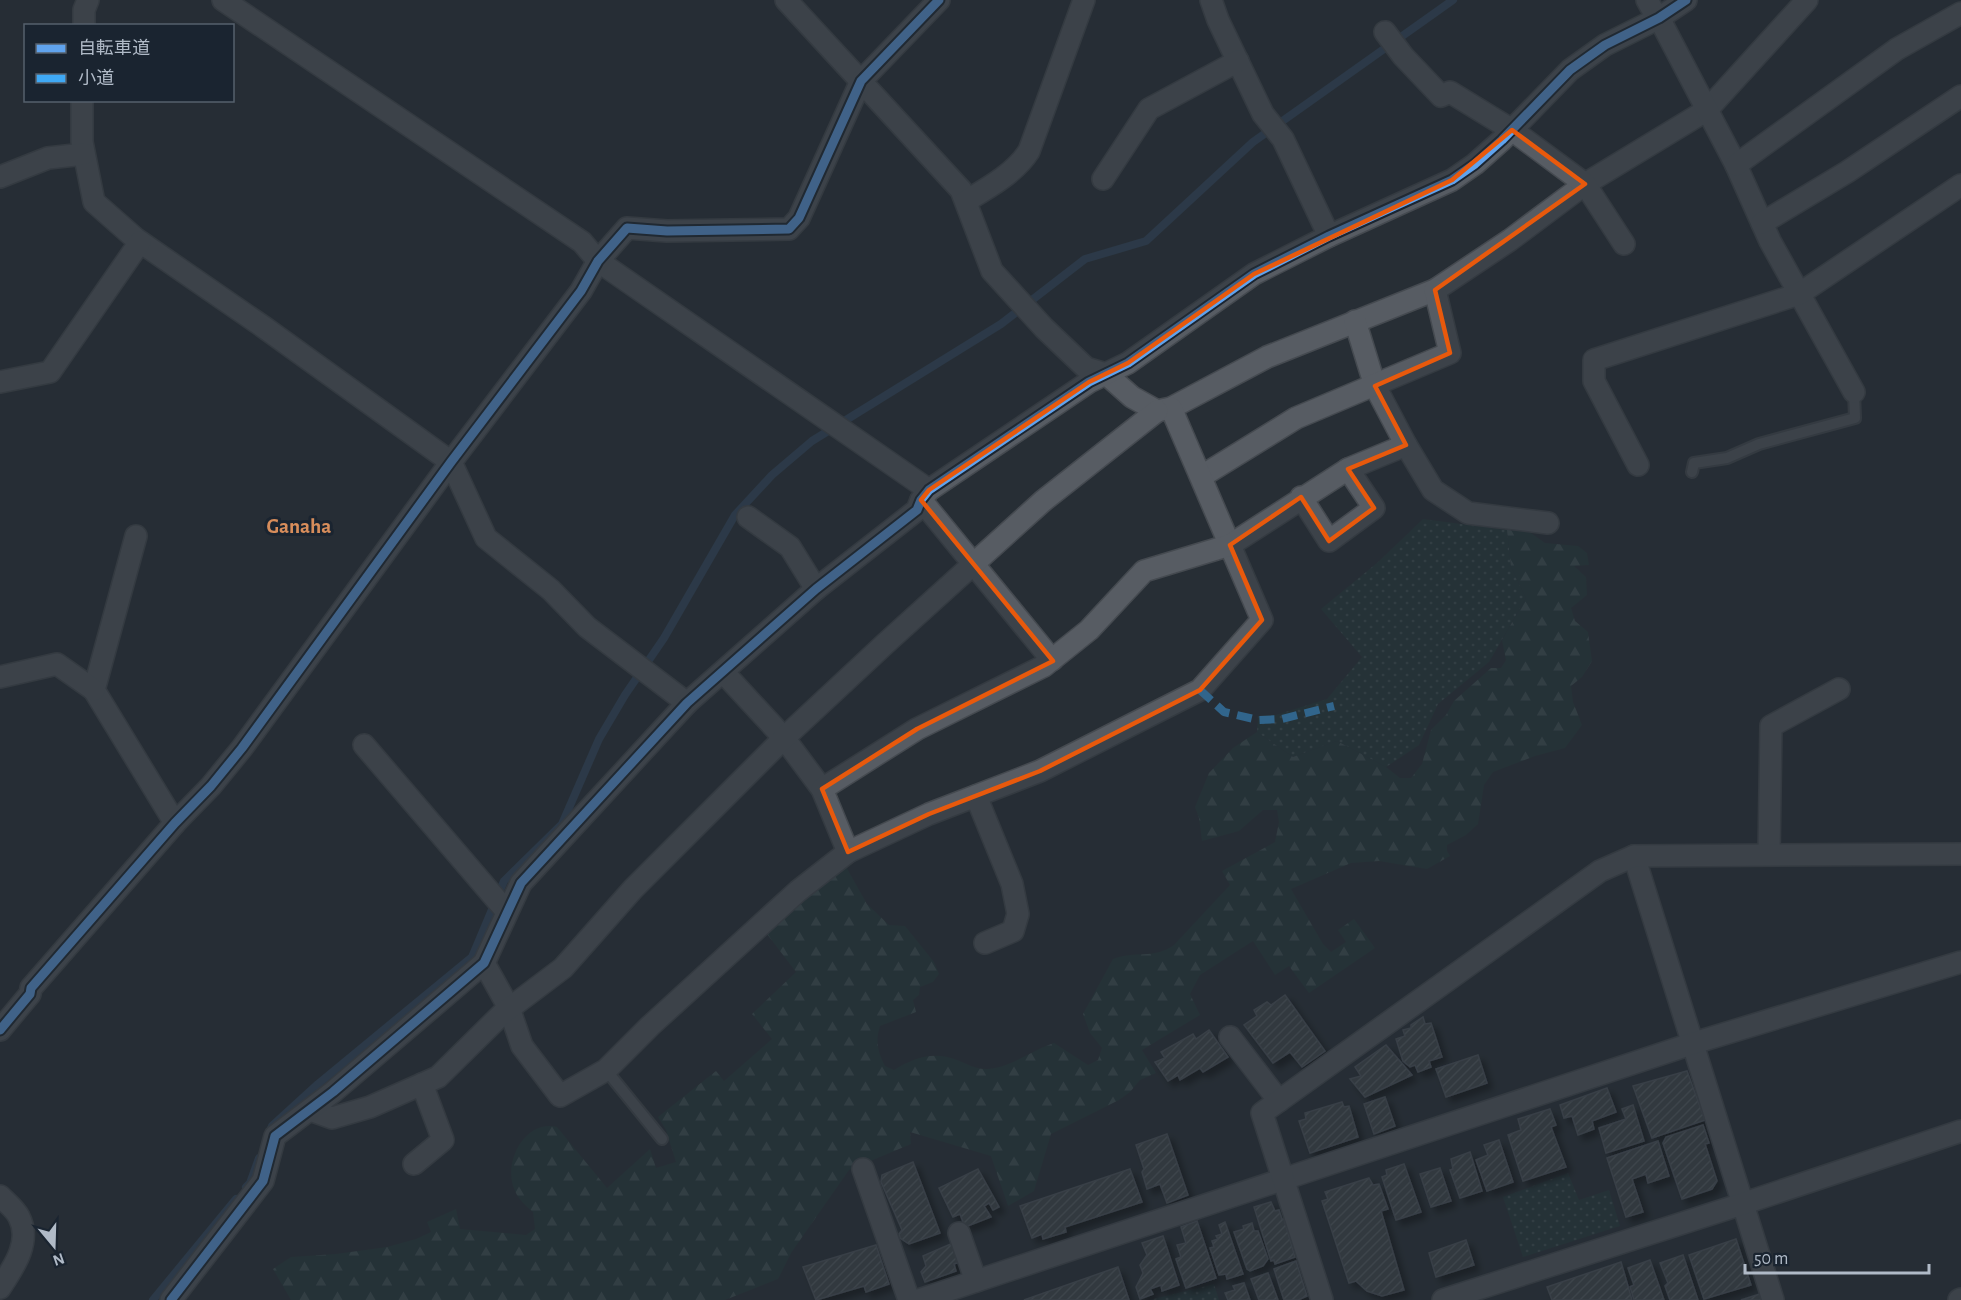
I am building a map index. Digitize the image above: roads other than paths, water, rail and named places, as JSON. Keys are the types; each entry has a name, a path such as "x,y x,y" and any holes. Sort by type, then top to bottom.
{"street":[{"path":"84,24 84,10 88,0"},
{"path":"223,0 582,242 598,261 850,436 925,495 973,563 1052,660"},
{"path":"484,963 509,1008 522,1046 560,1096 606,1070 650,1026 789,899 848,852 929,814 1040,771 1200,690 1262,620 1202,476 1164,410 1132,397 1106,374 1086,368 1013,294 992,270 961,190 786,0"},
{"path":"0,1030 30,994 31,988 175,823 211,786 242,748 451,462 581,291 598,261 627,228 667,231 789,229 799,218 861,81 939,0"},
{"path":"966,201 1024,160 1084,0"},
{"path":"1211,0 1218,20 1263,114 1283,139 1329,236"},
{"path":"171,1300 263,1181 275,1136 310,1110 484,963 520,883 687,703 816,589 917,510 925,495 1089,382 1128,363 1254,274 1329,236 1452,180 1475,164 1512,130 1569,69 1653,9 1686,0"},
{"path":"310,1110 332,1118 370,1107 438,1077 509,1008 563,968 633,889 784,738 973,563 1043,501 1164,410 1267,357 1435,290 1510,240 1585,184 1707,110 1807,0"},
{"path":"1653,9 1736,165 1762,223 1799,294 1854,392"},
{"path":"1736,165 1897,49 1961,14"},
{"path":"1385,32 1403,56 1441,96 1450,92 1512,130 1585,184 1624,244"},
{"path":"1103,179 1149,109 1238,61"},
{"path":"1762,223 1847,172 1961,96"},
{"path":"82,102 82,142 94,201 141,242 451,462 486,538 551,590 587,627 687,703"},
{"path":"0,177 48,158 84,154"},
{"path":"1638,465 1594,381 1594,360 1799,294 1961,185"},
{"path":"0,382 50,372 141,242"},
{"path":"1202,476 1296,418 1450,353 1435,290"},
{"path":"1355,321 1375,386 1433,490 1468,513 1548,524"},
{"path":"822,789 917,729 1044,666 1089,630 1144,571 1230,545 1301,497 1348,469 1406,445"},
{"path":"1301,497 1329,542 1374,508 1348,469"},
{"path":"748,517 790,547 816,589"},
{"path":"94,690 136,536"},
{"path":"0,677 57,664 94,690 175,823"},
{"path":"723,672 784,738 822,789 848,852"},
{"path":"1768,854 1771,726 1839,689"},
{"path":"364,745 506,911"},
{"path":"976,796 1012,885 1018,914 1013,931 985,943"},
{"path":"1322,1300 1262,1113 1600,871 1634,856 1961,854"},
{"path":"1634,856 1773,1300"},
{"path":"919,1300 1694,1043 1961,962"},
{"path":"1230,1037 1279,1101"},
{"path":"414,1164 443,1140 422,1084"},
{"path":"1448,1299 1961,1131"},
{"path":"863,1169 909,1300"},
{"path":"0,1196 20,1217 23,1235 19,1259 0,1288"},
{"path":"959,1233 975,1281"}],"lane":[{"path":"1692,472 1694,463 1727,458 1759,444 1856,418 1854,392"},
{"path":"606,1070 662,1139"}],"waterway":[{"path":"269,1133 272,1126 318,1084 472,957 504,881 562,824 599,739 625,695 664,638 735,515 772,475 812,441 1001,324 1085,259 1146,241 1253,142 1453,0"},
{"path":"246,1187 250,1183 259,1158"},
{"path":"153,1300 236,1199"}],"district":[{"name":"Ganaha","path":"299,526"}]}
